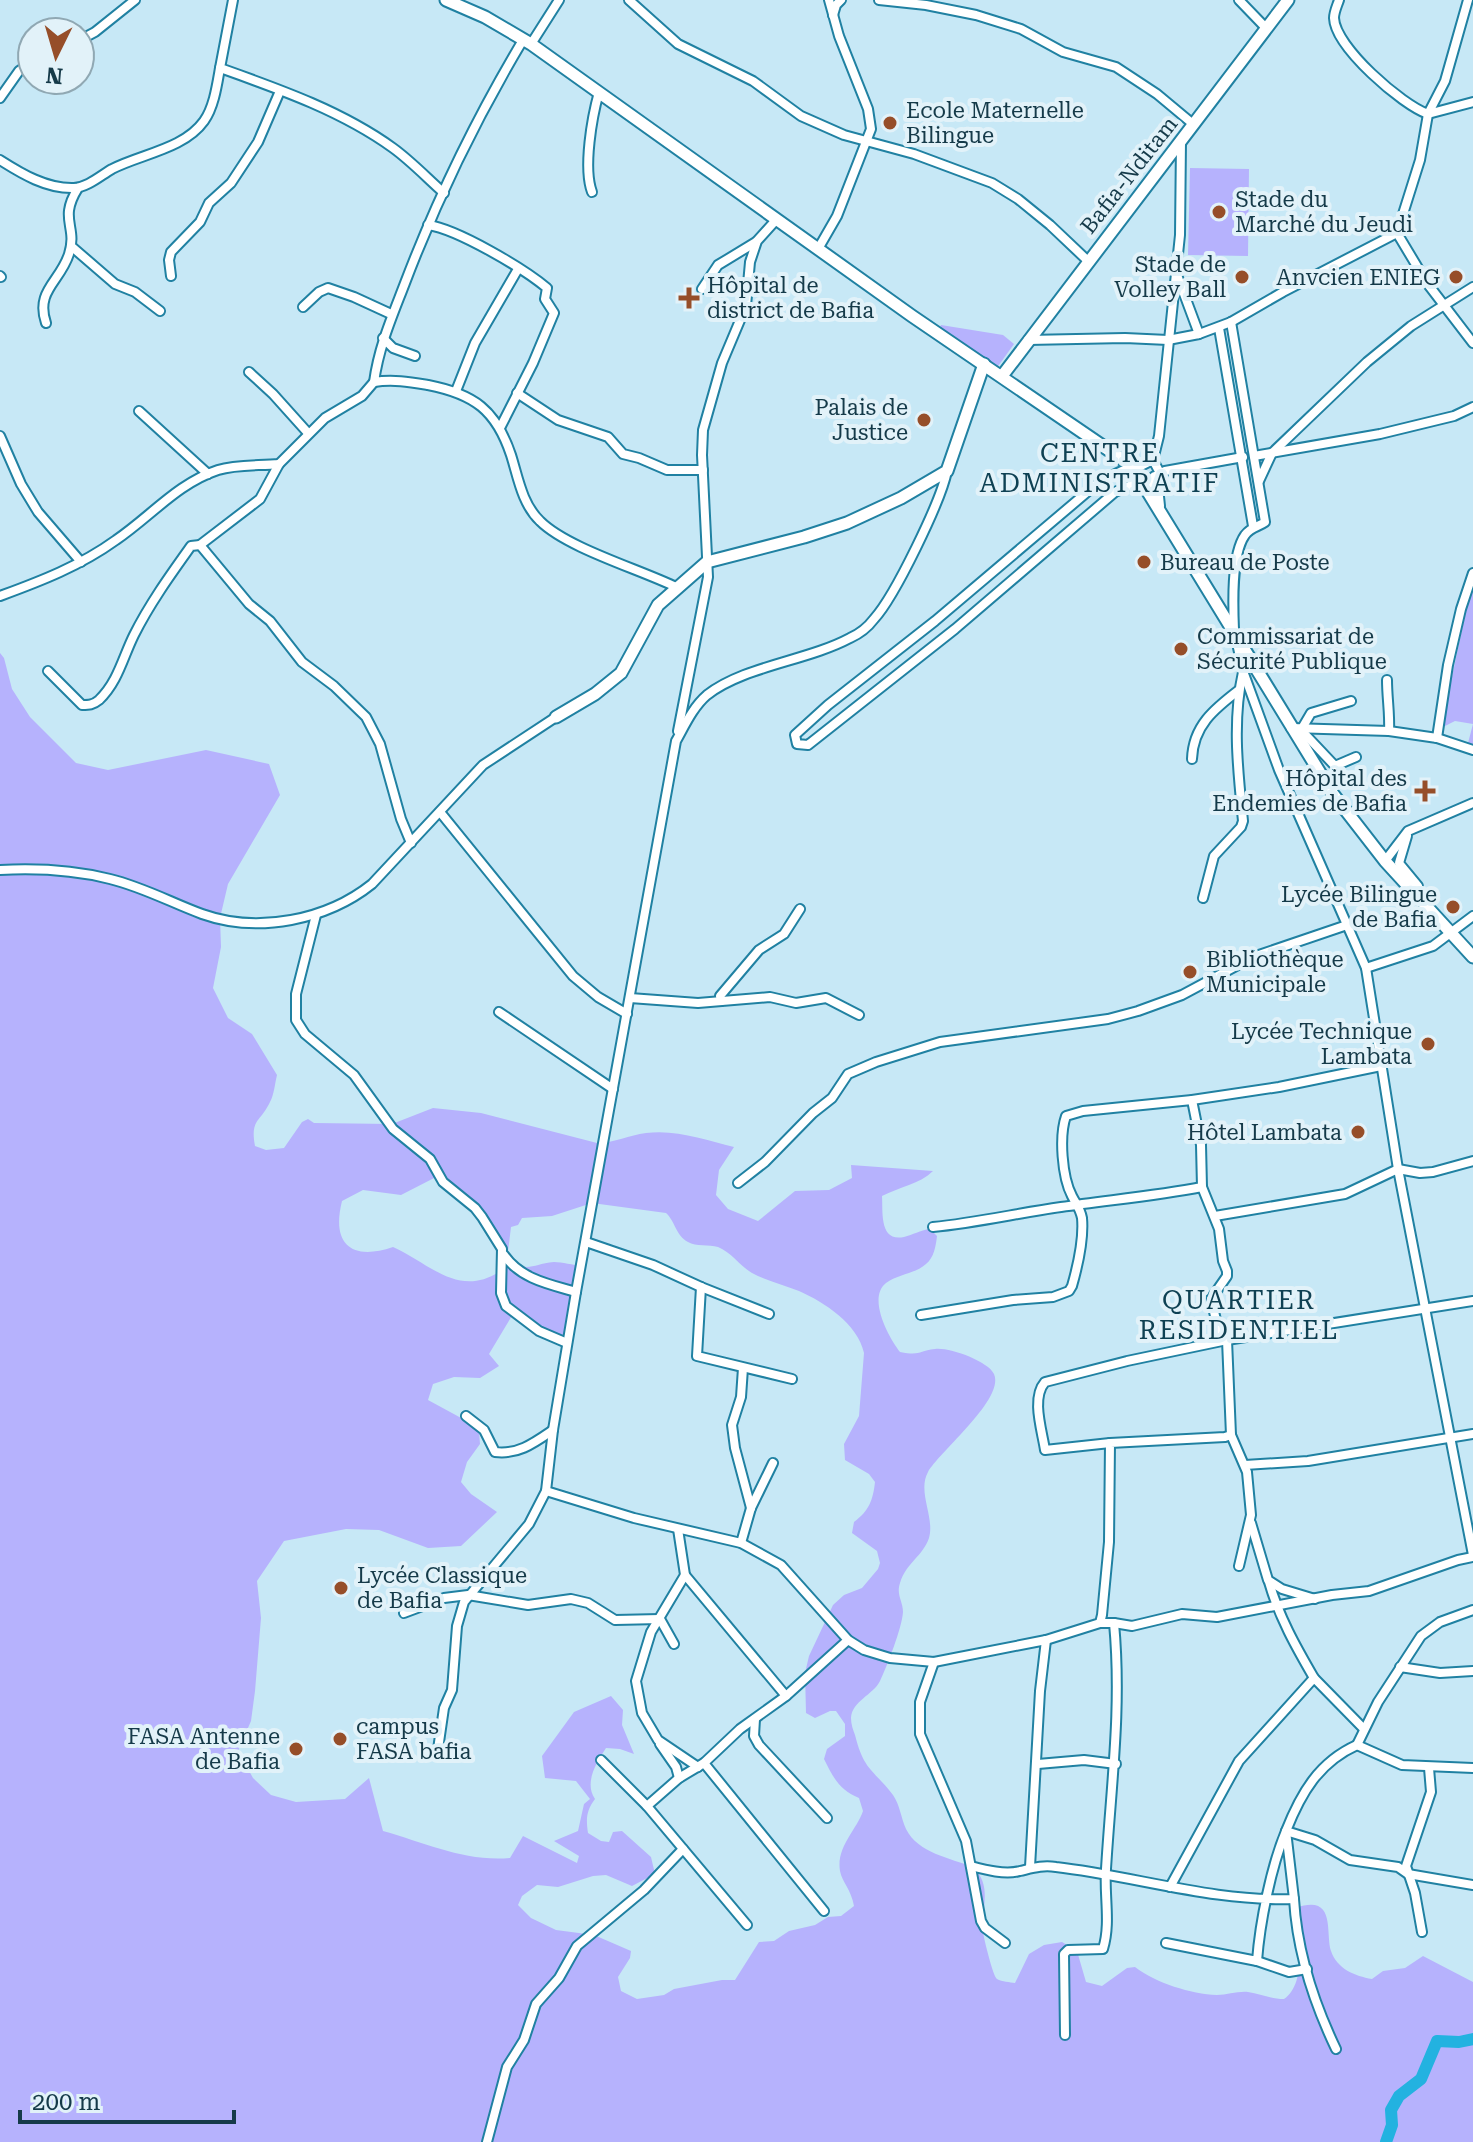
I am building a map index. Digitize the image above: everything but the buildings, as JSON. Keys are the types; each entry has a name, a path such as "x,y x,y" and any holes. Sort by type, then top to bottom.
{"main road":[{"path":"446,0 485,17 527,42 776,220 1132,466 1296,729 1333,794 1385,861 1473,957"},
{"name":"Bafia-Nditam","path":"1002,376 1288,0"},
{"path":"556,717 595,694 621,673 650,616 676,587 707,562 847,523 901,498 947,471 984,364"},
{"path":"1158,475 1158,506"}],"street":[{"path":"96,28 135,0"},
{"path":"0,160 37,180 78,188 178,141 199,127 211,105 233,0"},
{"path":"48,671 82,705 97,702 113,682 135,633 191,546 200,545 260,499 279,464 308,433 337,409 362,396 374,382 391,314 428,225 477,121 527,42 559,0"},
{"path":"629,0 678,44 753,81 801,116 867,143 914,154 992,183 1018,199 1088,261"},
{"path":"818,249 837,216 871,129 868,109 829,0"},
{"path":"833,16 841,0"},
{"path":"879,0 976,15 1021,29 1063,52 1116,67 1157,94 1193,124"},
{"path":"1239,0 1266,28"},
{"path":"1339,0 1334,20 1342,39 1401,100 1428,114 1473,102"},
{"path":"1028,340 1168,340 1199,334 1231,322 1397,233 1420,160 1428,114 1445,81 1468,0"},
{"path":"220,68 320,108 384,142 444,193"},
{"path":"0,98 16,75"},
{"path":"171,276 171,252 200,222 209,203 231,183 258,142 280,91"},
{"path":"592,192 588,180 589,164 599,92"},
{"path":"1158,475 1153,460 1159,436 1182,197 1181,141"},
{"path":"46,323 43,301 66,264 71,246 67,214 78,188"},
{"path":"702,289 718,265 757,241 776,220"},
{"path":"428,225 461,237 547,288 545,299 554,313 500,428"},
{"path":"1397,233 1443,305 1473,343"},
{"path":"437,1756 444,1708 452,1690 457,1626 464,1602 529,1524 546,1491 576,1292 676,741 707,588 703,430 722,363 746,306 750,262 757,241"},
{"path":"71,246 115,284 135,292 160,311"},
{"path":"456,391 475,343 518,269"},
{"path":"1175,271 1199,334"},
{"path":"1259,482 1272,453 1383,348 1473,287"},
{"path":"303,307 328,288 391,314"},
{"path":"546,1491 634,1518 741,1543 781,1565 848,1640 864,1650 890,1658 934,1662 1046,1640 1100,1623 1132,1626 1182,1614 1217,1617 1369,1591 1473,1556 1398,1169 1366,968 1279,770 1243,671 1234,630 1233,599 1238,553 1243,537 1253,526 1265,522 1231,322"},
{"path":"1219,328 1253,526"},
{"path":"383,338 393,348 415,356"},
{"path":"249,372 308,433"},
{"path":"374,382 396,381 456,391 477,402 500,428 524,498 538,520 576,544 676,587"},
{"path":"517,393 558,420 608,437 623,454 667,470 703,470"},
{"path":"1153,460 1099,482 935,621 828,705 795,735 797,744 808,745 955,629 1115,492 1141,481 1145,483 1158,475 1380,434 1454,416 1473,407"},
{"path":"139,411 208,474"},
{"path":"0,436 21,484 38,512 81,562"},
{"path":"0,596 52,578 81,562 115,541 177,491 208,474 237,466 279,464"},
{"path":"676,741 694,709 708,695 762,669 815,653 850,638 873,621 885,605 914,548 942,491 947,471"},
{"path":"200,545 249,604 270,621 302,662 334,686 366,717 380,744 411,843"},
{"path":"1437,738 1448,665 1473,573"},
{"path":"1203,898 1214,856 1243,821 1236,747 1243,671"},
{"path":"1387,680 1389,731"},
{"path":"1192,759 1198,729 1239,690"},
{"path":"1296,729 1311,713 1351,701"},
{"path":"0,870 47,869 112,879 219,919 273,922 316,915 363,892 483,765 556,717"},
{"path":"1296,729 1389,731 1437,738 1473,750"},
{"path":"1296,729 1335,766 1356,757"},
{"path":"1385,861 1408,831 1473,803"},
{"path":"440,812 573,976 598,997 627,1014"},
{"path":"1408,831 1399,863 1418,886"},
{"path":"721,1001 720,996 726,988 759,950 784,934 800,909"},
{"path":"316,915 296,994 296,1020 305,1034 354,1075 393,1129 430,1159 443,1182 475,1208 497,1239 503,1254 518,1271 533,1279 576,1292"},
{"path":"1366,968 1433,946 1473,916"},
{"path":"738,1183 765,1162 832,1098 848,1074 876,1062 940,1042 1108,1019 1138,1011 1182,995 1253,957 1347,925"},
{"path":"630,998 698,1003 770,997 796,1003 826,998 859,1015"},
{"path":"499,1012 613,1089"},
{"path":"921,1315 1013,1300 1053,1297 1069,1291 1082,1236 1079,1206 1071,1195 1061,1133 1066,1116 1083,1111 1279,1087 1381,1066"},
{"path":"1192,1100 1201,1145 1202,1187 1215,1216 1227,1271 1227,1276 1211,1299 1224,1340 1231,1435 1245,1465 1251,1523 1276,1606 1292,1640 1314,1678 1364,1729"},
{"path":"1215,1216 1345,1194 1398,1169 1433,1172 1473,1161"},
{"path":"933,1227 1202,1187"},
{"path":"1061,1207 1071,1195"},
{"path":"586,1242 653,1265 769,1314"},
{"path":"503,1254 501,1293 506,1306 539,1331 567,1343"},
{"path":"701,1287 695,1354 699,1359 792,1379"},
{"path":"1231,1435 1045,1450 1039,1409 1040,1387 1045,1382 1127,1361 1224,1340 1473,1301"},
{"path":"743,1368 741,1397 732,1425 751,1508"},
{"path":"466,1416 484,1430 495,1452 508,1454 517,1451 553,1430"},
{"path":"1245,1465 1308,1461 1473,1434"},
{"path":"1100,1623 1109,1542 1110,1443"},
{"path":"741,1543 751,1508 773,1463"},
{"path":"1239,1566 1251,1523"},
{"path":"678,1529 685,1575 786,1696"},
{"path":"679,1778 676,1767 642,1713 636,1681 646,1643 685,1575"},
{"path":"1268,1580 1282,1589 1316,1599"},
{"path":"404,1613 444,1598 468,1595 528,1605 571,1599 588,1603 615,1620 660,1619"},
{"path":"1257,1961 1276,1853 1304,1790 1325,1765 1357,1745 1400,1667 1429,1629 1473,1610"},
{"path":"660,1619 674,1644"},
{"path":"1065,2035 1064,1954 1068,1950 1103,1949 1107,1921 1106,1873 1118,1711 1114,1623"},
{"path":"647,1806 786,1696 848,1640"},
{"path":"1030,1867 1046,1640"},
{"path":"934,1662 920,1702 920,1734 966,1841 981,1921 985,1928 1005,1943"},
{"path":"1400,1667 1440,1673 1473,1671"},
{"path":"1170,1887 1239,1761 1314,1678"},
{"path":"755,1718 754,1736 759,1745 827,1818"},
{"path":"658,1740 701,1765 824,1911"},
{"path":"1357,1745 1402,1765 1473,1768"},
{"path":"601,1760 647,1806 747,1925"},
{"path":"1038,1764 1084,1760 1116,1764"},
{"path":"1422,1932 1407,1859 1431,1792 1429,1768"},
{"path":"1286,1831 1315,1840 1350,1860 1398,1867 1408,1874 1473,1885"},
{"path":"1286,1831 1296,1927 1320,2012 1336,2049"},
{"path":"487,2142 507,2067 524,2040 536,2004 559,1978 577,1946 644,1890 683,1849"},
{"path":"971,1866 1009,1872 1030,1867 1053,1867 1106,1873 1170,1887 1268,1899 1294,1899"},
{"path":"1166,1943 1257,1961 1289,1972 1307,1969"}],"shaded area":[{"name":"Stade du Marché du Jeudi","path":"1190,168 1249,169 1248,256 1188,255"},
{"path":"941,325 1003,335 1014,344 996,369 939,330"},
{"path":"1473,578 1473,724 1455,721 1441,728"},
{"path":"0,653 12,689 30,717 76,763 108,770 206,750 269,764 280,795 228,884 220,918 221,947 213,988 228,1018 252,1034 277,1075 271,1099 255,1126 255,1146 266,1150 284,1148 302,1122 308,1119 314,1123 392,1124 433,1108 481,1113 597,1143 646,1133 680,1134 734,1147 719,1170 716,1195 728,1209 758,1221 795,1191 829,1190 852,1178 851,1165 933,1171 882,1196 884,1224 890,1235 904,1237 930,1229 937,1236 929,1261 917,1270 886,1283 881,1290 879,1308 890,1337 900,1352 941,1349 958,1353 990,1369 995,1385 981,1410 935,1463 925,1480 929,1538 900,1583 902,1619 883,1674 877,1686 852,1712 852,1727 866,1763 893,1795 906,1829 918,1844 935,1854 973,1867 979,1874 985,1898 984,1936 993,1971 999,1980 1015,1983 1029,1954 1044,1945 1062,1942 1077,1951 1086,1982 1102,1986 1127,1968 1135,1967 1163,1983 1196,1992 1217,1995 1248,1992 1284,1999 1291,1991 1299,1970 1295,1908 1308,1905 1323,1910 1331,1951 1342,1967 1353,1974 1372,1979 1383,1971 1405,1968 1423,1956 1473,1982 1473,2142 0,2142","holes":["438,1176 475,1208 502,1251 499,1272 484,1279 457,1280 393,1247 366,1252 348,1246 342,1239 339,1216 342,1201 363,1190 401,1195","592,1203 666,1213 688,1242 718,1247 752,1273 809,1296 839,1315 855,1333 864,1353 859,1416 844,1444 845,1460 869,1474 875,1482 869,1505 854,1522 852,1533 877,1551 880,1563 862,1588 844,1595 833,1605 809,1656 805,1673 806,1713 815,1718 836,1711 845,1724 845,1736 827,1749 824,1759 842,1787 859,1798 863,1811 844,1847 840,1862 841,1875 854,1906 841,1916 828,1917 815,1925 789,1931 774,1941 759,1942 735,1980 674,1989 664,1995 637,1999 621,1991 618,1977 631,1951 594,1935 556,1930 531,1918 518,1905 522,1896 537,1885 558,1887 606,1875 632,1886 655,1874 651,1857 622,1831 613,1832 609,1842 588,1833 587,1815 595,1799 591,1780 599,1760 606,1748 634,1754 622,1725 623,1710 611,1696 574,1712 542,1756 545,1778 576,1781 590,1799 584,1804 578,1831 554,1841 579,1856 577,1863 523,1836 510,1858 493,1858 446,1850 383,1831 369,1778 345,1799 296,1802 271,1795 253,1778 238,1751 251,1721 255,1691 261,1618 257,1581 284,1541 346,1529 379,1530 428,1548 461,1546 497,1512 471,1494 461,1482 467,1462 480,1444 478,1419 463,1419 428,1400 433,1384 454,1377 480,1378 499,1366 489,1354 513,1314 568,1345 582,1266 554,1262 526,1267 514,1264 507,1260 511,1227 518,1225 522,1218 552,1216"]},
{"path":"1473,724 1473,745 1468,743"}],"waterway":[{"path":"1386,2142 1392,2125 1391,2110 1399,2096 1421,2079 1437,2041 1473,2039"}],"place":[{"name":"Ecole Maternelle Bilingue","path":"890,123"},
{"name":"Stade du Marché du Jeudi","path":"1219,212"},
{"name":"Stade de Volley Ball","path":"1242,277"},
{"name":"Anvcien ENIEG","path":"1456,277"},
{"name":"Hôpital de district de Bafia","path":"689,298"},
{"name":"Palais de Justice","path":"924,420"},
{"name":"Bureau de Poste","path":"1144,562"},
{"name":"Commissariat de Sécurité Publique","path":"1181,649"},
{"name":"Hôpital des Endemies de Bafia","path":"1425,791"},
{"name":"Lycée Bilingue de Bafia","path":"1453,907"},
{"name":"Bibliothèque Municipale","path":"1190,972"},
{"name":"Lycée Technique Lambata","path":"1428,1044"},
{"name":"Hôtel Lambata","path":"1358,1132"},
{"name":"Lycée Classique de Bafia","path":"341,1588"},
{"name":"campus FASA bafia","path":"340,1739"},
{"name":"FASA Antenne de Bafia","path":"296,1749"}],"district":[{"name":"CENTRE ADMINISTRATIF","path":"1100,468"},
{"name":"QUARTIER RESIDENTIEL","path":"1239,1315"}]}
